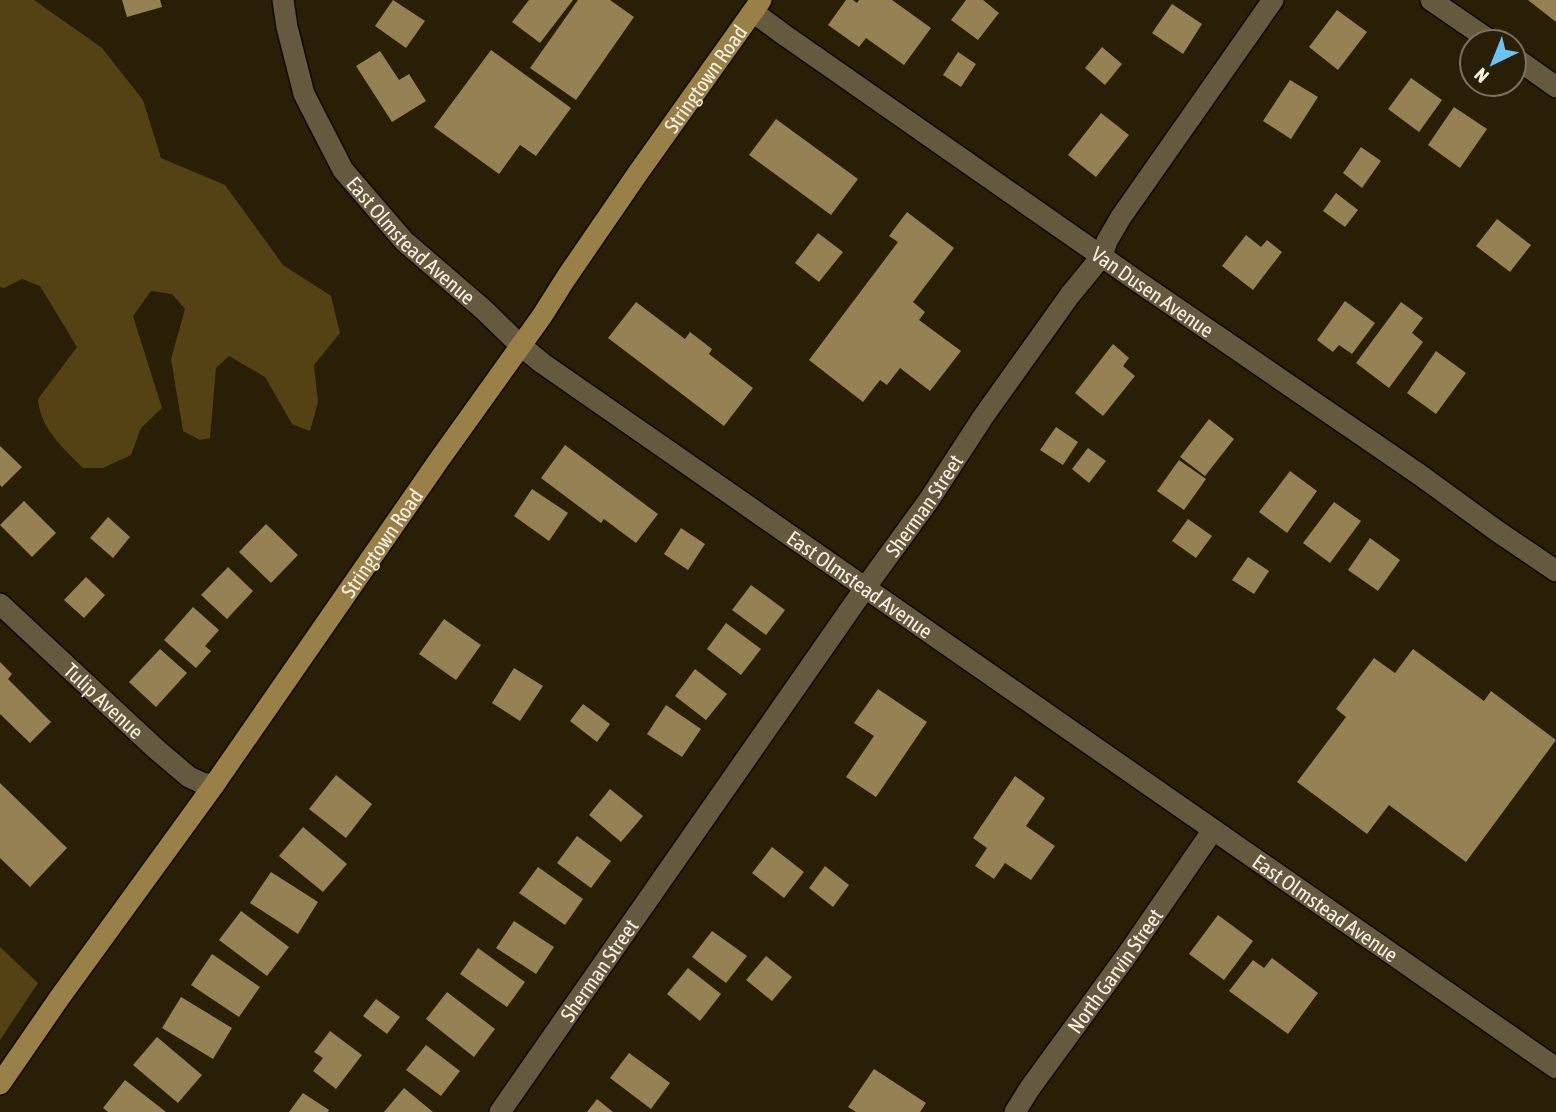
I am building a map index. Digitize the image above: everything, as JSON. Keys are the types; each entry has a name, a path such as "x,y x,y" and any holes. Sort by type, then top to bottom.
{"main road":[{"name":"Stringtown Road","path":"0,1084 214,785 638,173 757,6"}],"street":[{"name":"East Olmstead Avenue","path":"283,0 304,94 342,170 404,240 520,345 542,363 1556,1068"},
{"name":"Sherman Street","path":"500,1112 929,500 983,417 1070,295 1102,256 1121,217 1273,0"},
{"path":"1431,0 1472,28"},
{"name":"Van Dusen Avenue","path":"757,6 783,34 1556,571"},
{"path":"1528,67 1556,87"},
{"name":"Tulip Avenue","path":"0,604 189,777 214,785"},
{"name":"North Garvin Street","path":"1015,1112 1213,830"}],"shaded area":[{"path":"0,0 34,0 102,48 143,100 161,158 225,185 283,265 331,296 340,333 314,365 318,402 310,431 292,424 265,377 229,356 216,368 210,438 200,440 183,431 171,359 185,309 172,294 151,291 133,316 162,408 141,428 131,455 103,468 83,468 54,437 43,419 38,399 77,347 40,286 22,279 4,288 0,287"},
{"path":"0,947 38,983 0,1040"}],"building":[{"path":"122,0 160,0 162,7 127,17"},
{"path":"393,0 425,21 406,48 375,26"},
{"path":"529,0 573,0 540,43 512,22"},
{"path":"578,0 610,0 634,17 576,100 530,68"},
{"path":"846,0 857,3 859,0 892,0 931,28 904,65 866,38 859,47 828,25"},
{"path":"966,0 983,0 999,13 978,40 951,20"},
{"path":"1528,0 1556,0 1556,22"},
{"path":"1172,4 1202,24 1183,54 1152,33"},
{"path":"1337,10 1367,32 1338,70 1309,47"},
{"path":"1102,47 1122,64 1105,85 1085,68"},
{"path":"491,50 571,108 536,156 520,145 499,174 434,127"},
{"path":"380,51 399,80 409,74 426,101 392,122 356,66"},
{"path":"958,52 976,64 961,87 943,75"},
{"path":"1411,78 1442,100 1419,132 1388,109"},
{"path":"1290,80 1318,97 1291,139 1263,121"},
{"path":"1454,107 1487,129 1460,168 1428,145"},
{"path":"1101,113 1129,135 1096,177 1068,155"},
{"path":"776,119 858,179 831,215 749,155"},
{"path":"1361,147 1381,161 1362,188 1343,173"},
{"path":"1336,193 1358,210 1345,227 1323,211"},
{"path":"907,212 954,248 913,302 925,312 919,320 961,351 930,391 900,368 887,385 880,380 863,402 809,360 898,242 889,236"},
{"path":"1497,219 1531,245 1510,272 1476,246"},
{"path":"818,233 843,252 819,282 795,263"},
{"path":"1246,235 1261,247 1267,240 1282,252 1253,290 1222,266"},
{"path":"1345,301 1375,323 1352,354 1339,345 1333,352 1317,340"},
{"path":"636,302 685,339 690,332 712,349 709,354 753,388 724,426 608,338"},
{"path":"1401,302 1423,318 1412,333 1423,342 1389,388 1356,363"},
{"path":"1113,344 1129,358 1123,366 1135,376 1103,416 1075,393"},
{"path":"1436,351 1466,373 1436,414 1407,393"},
{"path":"1209,419 1234,439 1205,476 1180,457"},
{"path":"1056,427 1078,442 1063,465 1040,450"},
{"path":"565,445 658,514 636,543 604,519 601,523 541,478"},
{"path":"0,446 22,467 2,487 0,485"},
{"path":"1088,448 1106,461 1089,483 1072,469"},
{"path":"1179,460 1206,479 1184,510 1157,491"},
{"path":"1290,471 1317,491 1287,533 1259,512"},
{"path":"532,489 568,513 549,541 514,516"},
{"path":"24,501 56,533 32,557 0,525"},
{"path":"1334,502 1361,521 1330,563 1303,543"},
{"path":"108,517 130,537 113,558 90,538"},
{"path":"1188,519 1212,536 1196,558 1172,541"},
{"path":"266,524 298,555 271,583 239,552"},
{"path":"681,528 705,544 688,570 664,554"},
{"path":"1370,538 1400,560 1378,591 1348,570"},
{"path":"1248,557 1269,571 1254,594 1232,580"},
{"path":"228,567 253,591 227,619 201,595"},
{"path":"86,577 105,595 84,618 64,600"},
{"path":"751,585 785,610 766,635 732,610"},
{"path":"193,607 219,630 205,646 211,651 196,668 164,640"},
{"path":"444,619 481,645 456,680 419,654"},
{"path":"726,623 761,649 741,675 707,649"},
{"path":"160,649 187,673 156,707 129,682"},
{"path":"1413,649 1484,701 1491,691 1556,740 1466,862 1389,805 1367,834 1297,782 1346,717 1336,709 1374,658 1395,673"},
{"path":"0,662 12,674 8,679 51,722 30,743 0,714"},
{"path":"514,668 543,686 520,721 492,703"},
{"path":"695,669 727,694 706,720 675,696"},
{"path":"878,689 927,722 876,797 846,777 874,736 854,723"},
{"path":"583,704 610,724 597,742 570,721"},
{"path":"666,705 701,729 682,757 647,734"},
{"path":"336,775 372,804 346,838 309,809"},
{"path":"1015,776 1045,798 1026,826 1055,846 1031,880 1005,863 994,879 975,866 987,848 973,838"},
{"path":"0,783 67,848 30,887 0,858"},
{"path":"610,789 643,816 621,842 589,815"},
{"path":"303,827 347,864 323,892 279,856"},
{"path":"577,836 611,861 591,888 557,863"},
{"path":"772,847 804,872 784,898 752,873"},
{"path":"825,866 849,885 833,907 809,888"},
{"path":"538,867 583,899 565,925 519,893"},
{"path":"271,872 318,902 298,934 250,903"},
{"path":"241,911 289,947 267,976 219,940"},
{"path":"1218,915 1253,941 1224,980 1189,954"},
{"path":"514,921 554,947 536,974 496,948"},
{"path":"712,931 747,956 726,983 692,957"},
{"path":"478,948 525,982 507,1007 460,974"},
{"path":"212,954 260,987 239,1017 191,985"},
{"path":"766,956 792,977 772,1001 746,980"},
{"path":"1272,958 1318,993 1288,1034 1229,991 1253,960 1264,968"},
{"path":"688,968 721,994 700,1021 667,994"},
{"path":"447,992 495,1029 474,1057 426,1019"},
{"path":"181,997 232,1028 213,1059 162,1028"},
{"path":"376,999 400,1017 387,1034 363,1016"},
{"path":"330,1031 362,1055 336,1089 313,1071 323,1058 314,1052"},
{"path":"157,1037 202,1075 178,1103 133,1065"},
{"path":"426,1045 460,1071 441,1096 406,1070"},
{"path":"629,1053 670,1083 651,1109 610,1078"},
{"path":"874,1069 926,1103 920,1112 856,1112 848,1107"},
{"path":"125,1080 166,1112 108,1112 103,1108"},
{"path":"404,1088 433,1112 384,1112"},
{"path":"303,1093 329,1110 328,1112 289,1112"},
{"path":"597,1099 613,1112 587,1112"}]}
